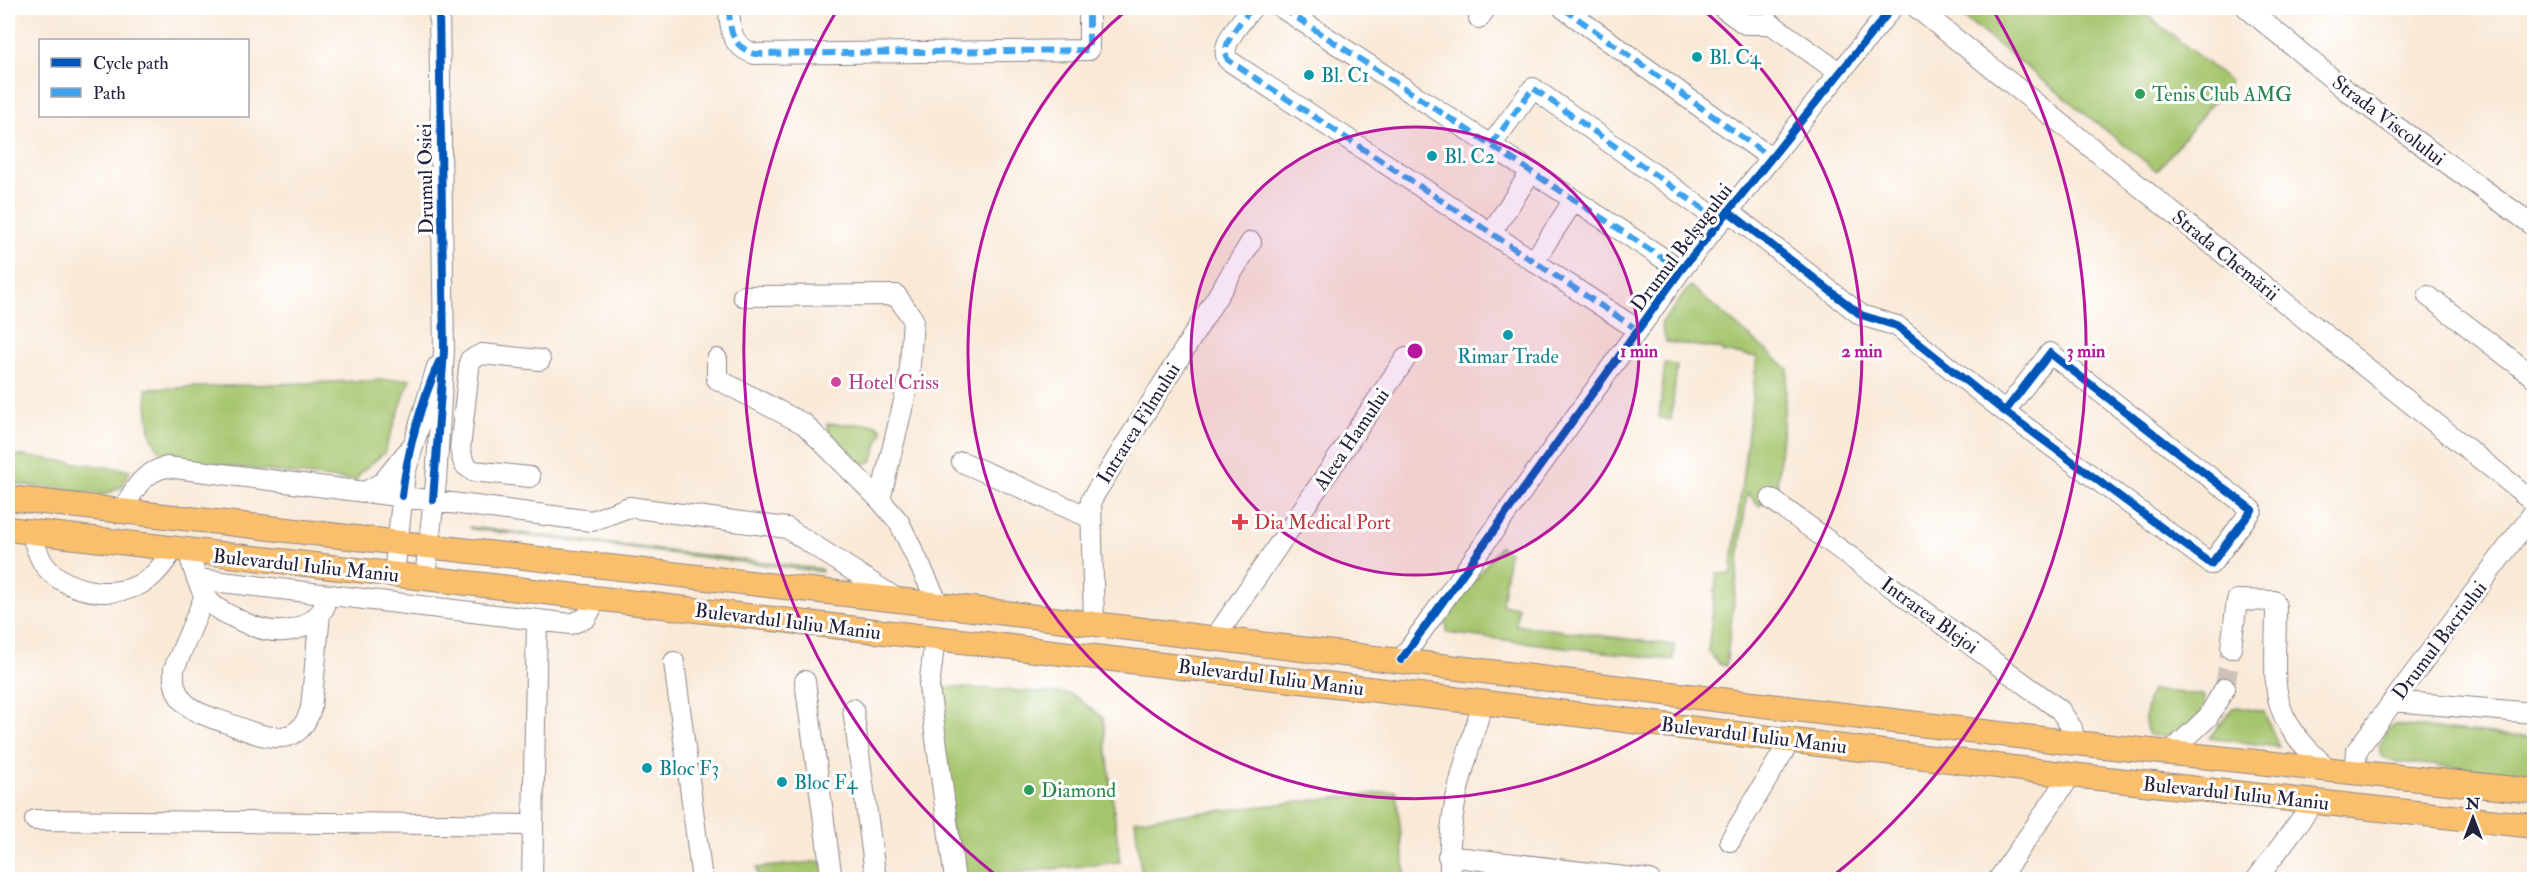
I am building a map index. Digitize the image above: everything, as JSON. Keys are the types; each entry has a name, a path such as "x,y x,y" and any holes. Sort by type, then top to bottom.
{"main road":[{"name":"Bulevardul Iuliu Maniu","path":"8,498 898,600 2075,743 2535,791"},
{"name":"Bulevardul Iuliu Maniu","path":"19,531 1483,702 2071,775 2535,826"},
{"path":"935,638 939,605"},
{"path":"1483,702 1487,670"},
{"path":"2071,775 2075,743"},
{"path":"2343,772 2351,806"}],"street":[{"name":"Drumul Osiei","path":"425,578 434,500 444,351 439,8"},
{"path":"729,8 732,38 738,46 755,54 1089,50 1089,8"},
{"path":"1252,8 1225,47 1228,60 1638,330"},
{"path":"1282,8 1681,270"},
{"path":"1563,8 1771,158"},
{"path":"1723,8 1745,24 1771,24 1840,73"},
{"name":"Drumul Belșugului","path":"1401,660 1681,270 1892,8"},
{"name":"Strada Chemării","path":"1917,8 2535,502"},
{"name":"Strada Viscolului","path":"2247,8 2348,91 2535,226"},
{"path":"1491,145 1533,88 1724,216 1861,315 1897,326 2006,411 2211,564 2252,510 2050,353 2006,411"},
{"path":"1491,233 1532,172"},
{"path":"1534,261 1574,200"},
{"name":"Intrarea Filmului","path":"1094,624 1090,500 1251,242"},
{"path":"743,296 896,295 913,319 909,380 880,500"},
{"path":"2428,296 2535,377"},
{"name":"Drumul Osiei","path":"394,574 402,496 412,445 429,387 444,351"},
{"path":"530,477 473,471 462,460 460,440 468,364 473,357 482,354 540,360"},
{"name":"Aleea Hamului","path":"1215,638 1406,358"},
{"path":"717,359 717,378 804,424 880,500 904,531 939,605"},
{"path":"365,492 383,482 412,445"},
{"path":"962,462 1091,518"},
{"path":"122,511 141,479 149,472 167,467 592,521 629,507 787,528 898,600"},
{"name":"Intrarea Blejoi","path":"1771,499 2060,710 2072,728 2075,743"},
{"name":"Drumul Bacriului","path":"2343,772 2393,701 2535,512"},
{"path":"19,531 45,566 57,577 81,588 100,592 118,592 148,579 181,551 201,587 218,609 254,629 268,632 299,628 320,614 333,597"},
{"path":"201,587 333,597 537,620 579,622 591,613 597,598"},
{"path":"201,587 174,669 176,688 185,704 197,712 264,737 292,735 308,720 320,614"},
{"path":"2231,648 2237,600 2274,601 2277,606 2277,695 2281,715 2298,740 2343,772"},
{"path":"532,879 537,620"},
{"path":"935,638 929,687 955,879"},
{"path":"674,662 702,879"},
{"path":"805,681 832,879"},
{"path":"2170,753 2208,717 2225,688"},
{"path":"2393,701 2535,713"},
{"path":"1451,879 1448,856 1453,808 1483,702"},
{"path":"853,709 876,879"},
{"path":"1730,841 1791,739"},
{"path":"1998,879 2071,775"},
{"path":"2256,879 2314,802"},
{"path":"34,820 532,825"},
{"path":"1448,856 1650,879"}],"green space":[{"name":"Tenis Club AMG","path":"1952,8 2138,8 2230,81 2157,171"},
{"path":"1690,286 1788,369 1777,488 1760,506 1747,493 1726,666 1719,664 1708,651 1717,573 1731,574 1757,357 1722,352 1721,349 1666,342 1661,324"},
{"path":"1665,363 1677,365 1671,420 1659,418"},
{"path":"410,379 384,453 360,473 356,481 172,460 157,447 148,419 146,389"},
{"path":"827,424 873,424 880,427 882,432 872,461 863,464 828,431"},
{"path":"8,454 130,470 122,487 104,495 8,483"},
{"path":"470,527 821,569 822,572 472,529"},
{"path":"1500,546 1509,552 1502,605 1518,607 1516,625 1675,645 1673,660 1447,633 1446,619"},
{"name":"Diamond","path":"934,686 1072,694 1103,718 1120,862 957,879"},
{"path":"2151,690 2203,695 2203,709 2195,721 2182,730 2166,736 2149,735 2145,718"},
{"path":"2233,708 2264,712 2279,747 2209,738"},
{"path":"2395,725 2534,738 2534,775 2390,761 2382,756 2379,747 2389,728"},
{"path":"1396,791 1406,879 1142,879 1135,820"},
{"path":"822,861 824,879 758,879 757,868"}],"tunnel":[{"path":"2225,688 2231,648"}],"marked path":[{"path":"729,8 733,37 741,47 755,54 1089,50 1089,8"},
{"path":"1252,8 1229,40 1226,47 1228,60 1638,330"},
{"path":"1282,8 1681,270"},
{"path":"1563,8 1771,158"},
{"path":"1491,145 1533,88 1720,221"}],"cycle path":[{"path":"433,500 444,351 439,8"},
{"path":"1401,660 1681,270 1892,8"},
{"path":"1728,211 1861,315 1897,326 2000,408 2211,564 2252,510 2050,353 2006,410"},
{"path":"402,496 407,462 416,428 439,362"}],"place":[{"name":"Bl. C4","path":"1697,57"},
{"name":"Bl. C1","path":"1309,75"},
{"name":"Tenis Club AMG","path":"2140,94"},
{"name":"Bl. C2","path":"1432,156"},
{"name":"Rimar Trade","path":"1508,335"},
{"name":"Hotel Criss","path":"836,382"},
{"name":"Dia Medical Port","path":"1240,522"},
{"name":"Bloc F3","path":"647,768"},
{"name":"Bloc F4","path":"782,782"},
{"name":"Diamond","path":"1029,790"}]}
